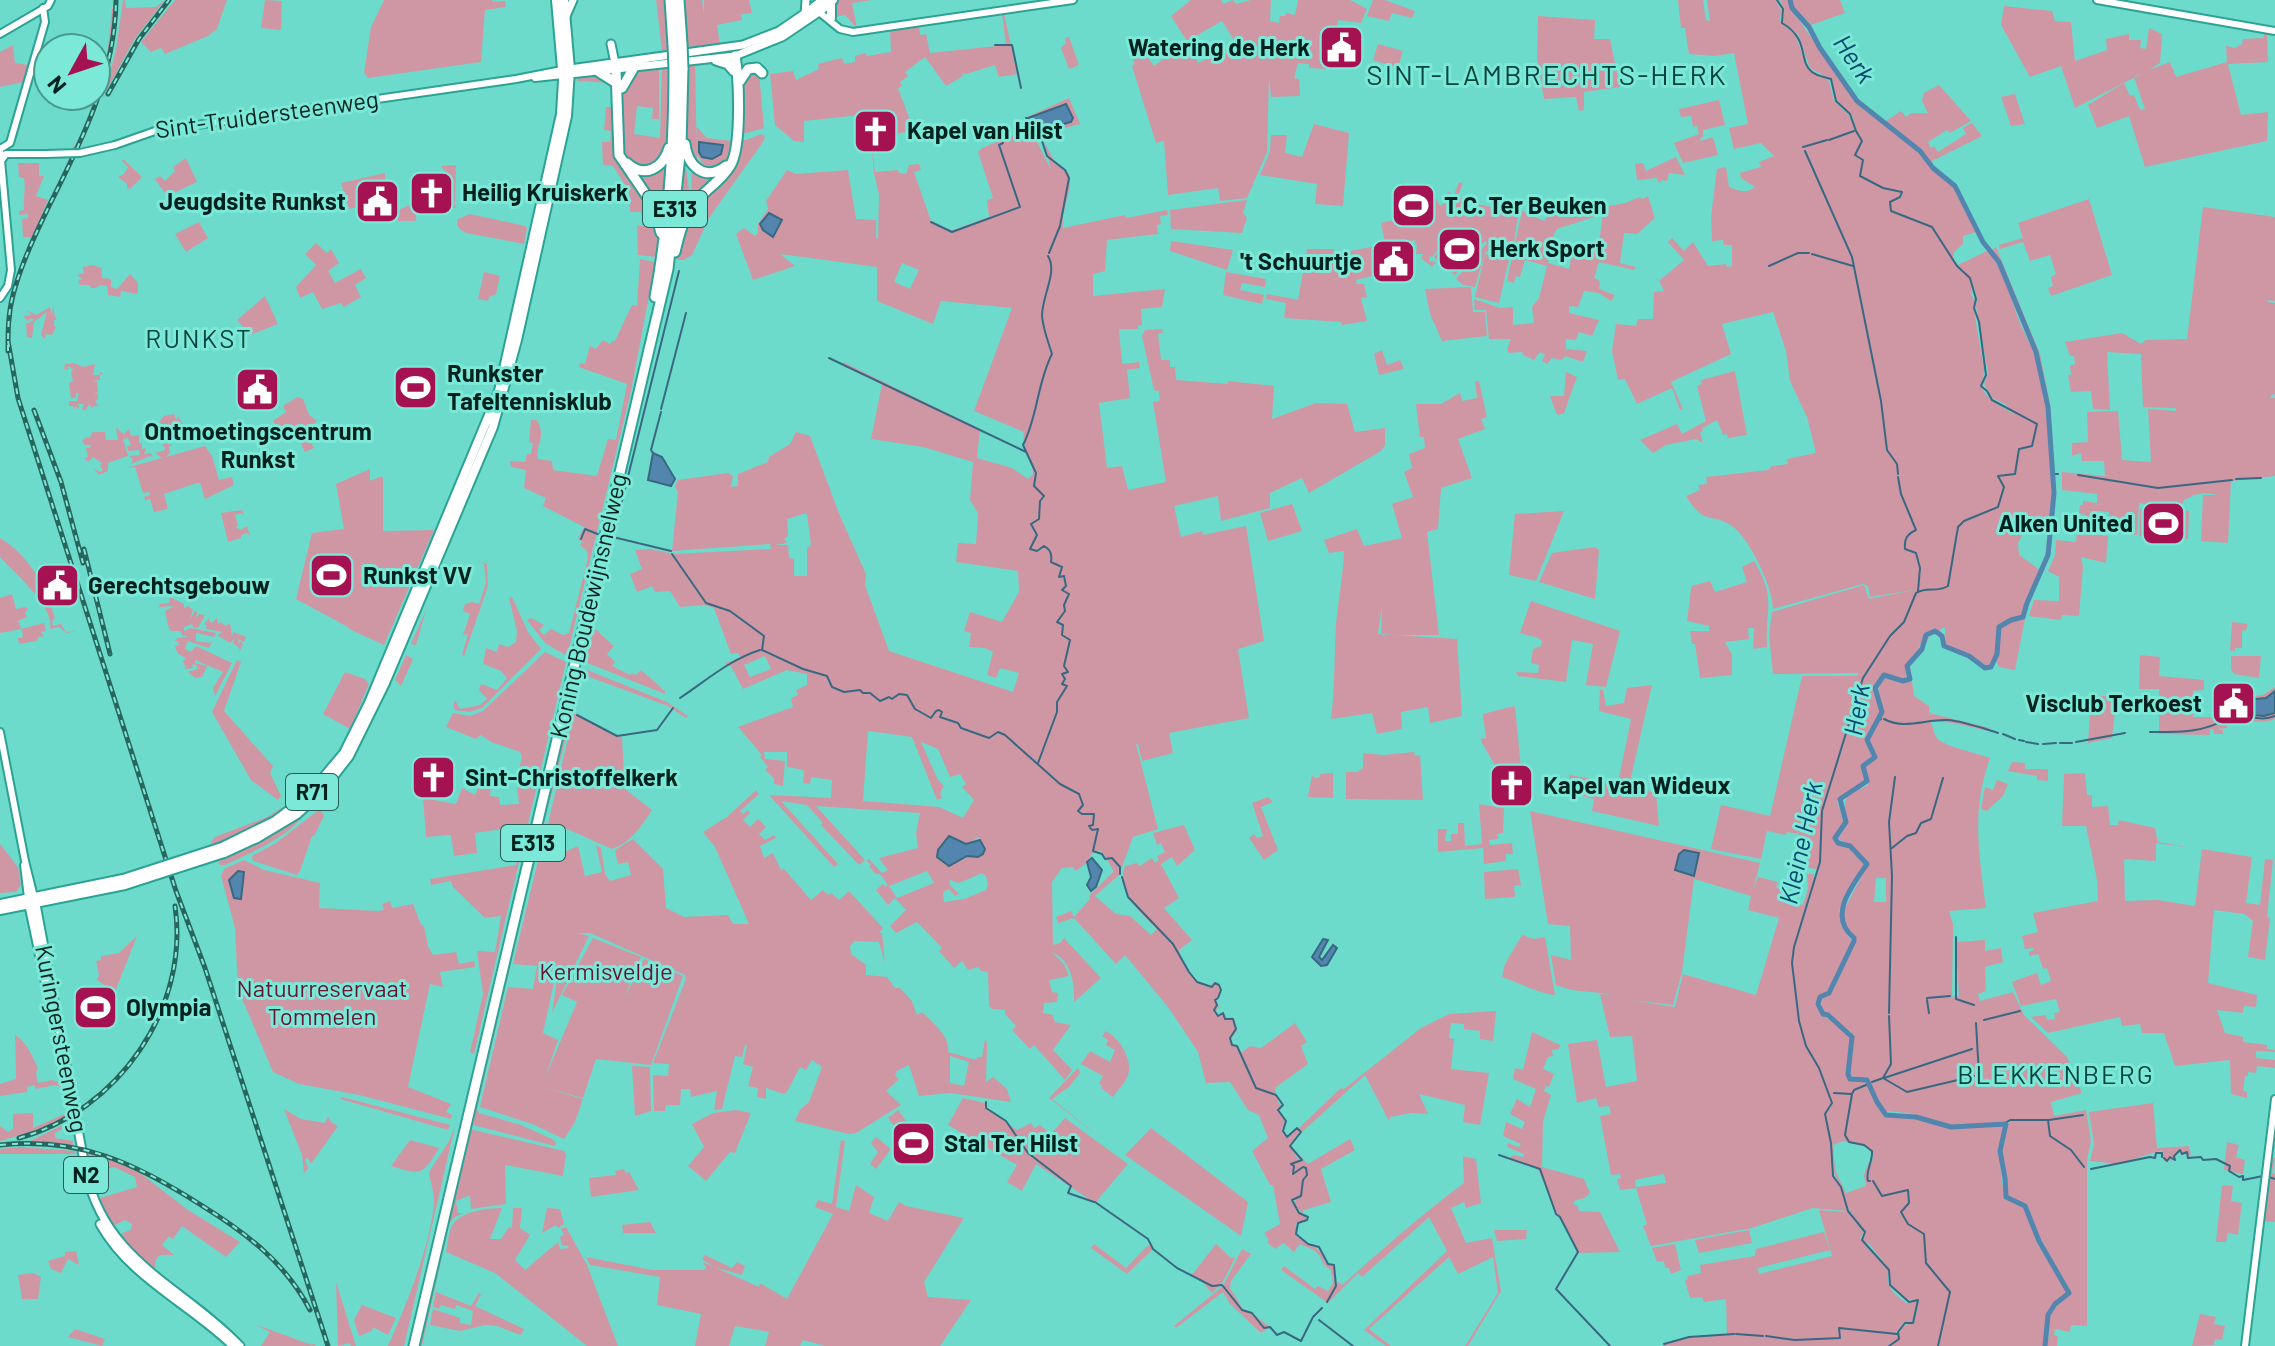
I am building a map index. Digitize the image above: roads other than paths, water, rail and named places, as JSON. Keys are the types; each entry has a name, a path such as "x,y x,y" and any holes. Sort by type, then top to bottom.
{"highway":[{"name":"R71","path":"556,0 566,56"},
{"name":"R71","path":"0,910 124,882 257,838 297,814 321,792 349,756 385,683 504,393 567,116 564,0"},
{"name":"Koning Boudewijnsnelweg","path":"670,0 677,45"},
{"name":"Koning Boudewijnsnelweg","path":"411,1346 663,288 677,195 679,0"},
{"path":"823,5 830,19"},
{"path":"663,288 667,284 687,214 700,196 729,169 735,156 734,71 729,55"},
{"path":"678,125 695,169 707,173 718,172 727,166 733,153 738,84 729,55"},
{"path":"617,67 620,149 625,161 634,169 650,171 661,164 678,125"},
{"path":"636,68 620,86 618,150 624,165 657,213 661,228 661,264"},
{"path":"738,84 748,69 757,68 762,73"},
{"path":"596,69 620,86"},
{"name":"Koning Boudewijnsnelweg","path":"411,1346 643,354 661,264 678,125"},
{"name":"R71","path":"0,904 34,901"}],"main road":[{"path":"566,16 573,0"},
{"path":"806,0 807,17 830,19 856,30 1073,0"},
{"path":"2097,0 2275,31"},
{"path":"0,34 48,5"},
{"path":"0,298 10,281 2,151 10,143 48,5"},
{"path":"823,5 830,19"},
{"name":"Sint-Truidersteenweg","path":"617,67 636,68 729,55 782,37 823,5"},
{"name":"Sint-Truidersteenweg","path":"2,151 80,153 164,129 519,78 565,76 596,69 729,55 807,17"},
{"path":"611,44 617,67"},
{"path":"565,76 566,56 596,69"},
{"path":"10,143 17,153"},
{"name":"Kuringersteenweg","path":"0,732 25,861 24,875 34,901 84,1183 96,1216 126,1260 233,1346"},
{"path":"34,901 35,917"},
{"path":"10,908 35,917"},
{"name":"Kuringersteenweg","path":"35,917 86,1172 99,1212 116,1239 137,1263 240,1346"},
{"path":"2245,1346 2275,1099"}],"water":[{"path":"1066,104 1073,118 1071,122 1041,131 1028,118"},
{"path":"699,142 723,145 721,154 712,159 702,157"},
{"path":"769,213 782,220 773,237 760,224"},
{"path":"653,453 662,457 675,479 671,486 648,480"},
{"path":"2275,691 2275,713 2264,716 2242,714 2246,700 2266,698"},
{"path":"949,836 966,844 980,840 985,849 983,854 967,856 949,866 937,857 938,850"},
{"path":"1684,850 1699,853 1694,876 1675,870 1679,854"},
{"path":"1092,858 1102,870 1096,887 1091,891 1087,885 1091,877 1087,862"},
{"path":"238,871 244,872 241,899 234,898 229,880"},
{"path":"1323,939 1328,940 1319,957 1322,960 1333,945 1337,948 1327,965 1321,966 1312,957"}],"waterway":[{"name":"Kleine Herk","path":"1777,0 1783,9 1782,23 1797,36 1808,67 1812,72 1831,79 1836,101 1850,114 1862,141 1855,155 1863,160 1860,176 1883,188 1902,192 1900,197 1890,202 1891,211 1932,227 1957,266 1970,278 1976,299 1974,308 1979,322 1986,375 1981,386 1992,400 2037,424 2032,446 2019,449 2015,474 1998,476 2004,487 1998,507 1964,521 1958,527 1948,586 1916,593 1904,622 1890,636 1863,678 1822,811 1820,862 1794,947 1792,963 1799,1021 1806,1046 1819,1068 1832,1103 1825,1114 1833,1176 1841,1187 1848,1211 1865,1232 1862,1240 1889,1270 1890,1285 1909,1302 1918,1300 1913,1323 1905,1323 1898,1332 1899,1339 1889,1346"},
{"name":"Herk","path":"1790,0 1792,8 1809,27 1857,101 1920,151 1933,168 1955,186 1983,242 1999,262 2036,352 2048,407 2054,493 2048,555 2023,617 1999,627 1997,654 1991,667 1985,668 1969,656 1944,646 1942,636 1935,631 1926,635 1922,649 1907,666 1910,679 1903,681 1884,675 1875,688 1882,712 1867,740 1875,757 1863,766 1867,781 1840,799 1846,822 1835,838 1838,843 1850,846 1867,864 1849,891 1842,911 1846,929 1854,941 1829,993 1820,997 1818,1004 1823,1014 1852,1037 1850,1079 1867,1080 1886,1115 1916,1117 1951,1127 2006,1124 2000,1151 2006,1197 2025,1206 2039,1241 2069,1293 2055,1304 2048,1315 2045,1346"},
{"path":"995,45 1012,45 1021,88"},
{"path":"1026,118 1039,132 1047,156 1065,170 1069,178 1060,226 1049,253"},
{"path":"1829,140 1854,131"},
{"path":"1803,147 1827,140"},
{"path":"931,222 952,232 1020,207 999,145 1003,143"},
{"name":"Kleine Herk","path":"1805,151 1852,257 1881,401 1887,450 1897,464 1898,474"},
{"path":"1769,266 1798,253 1809,253"},
{"path":"1812,254 1853,266"},
{"path":"1038,763 1057,712 1057,702 1067,686 1062,684 1065,679 1062,674 1068,672 1064,666 1070,640 1062,635 1063,625 1057,622 1065,611 1069,594 1062,590 1066,586 1064,576 1059,577 1062,567 1051,562 1050,553 1044,546 1037,551 1030,549 1037,535 1031,524 1039,519 1040,501 1044,496 1034,486 1036,473 1023,445 1052,354 1042,316 1051,269 1048,256"},
{"path":"671,551 613,537 679,271"},
{"path":"661,409 686,313"},
{"path":"829,358 1026,452"},
{"path":"653,453 651,450 661,412"},
{"name":"Herk","path":"2053,474 2058,474"},
{"path":"2078,475 2158,488 2232,480"},
{"name":"Kleine Herk","path":"1898,477 1901,494 1916,530 1907,537 1905,549 1916,553 1920,568 1918,591"},
{"path":"2236,479 2261,478"},
{"path":"581,539 585,529 600,535"},
{"path":"672,554 706,603 730,611 764,636 762,650 803,669 827,676 832,687 844,692 860,690 880,701 899,694 907,695 915,709 931,718 939,710 942,712 940,717 958,723 961,728 989,738 998,732 1005,735 1060,784 1079,794 1083,805 1078,811 1094,814 1093,825 1089,826 1092,830 1098,829 1093,851 1102,854 1105,859 1112,858 1120,867 1120,874"},
{"path":"680,698 728,665 760,650"},
{"path":"577,715 617,736 657,730 673,708"},
{"path":"2229,717 2275,716"},
{"name":"Herk","path":"1877,721 1881,719"},
{"path":"1884,719 1899,724 1953,721 1998,733"},
{"path":"2150,732 2199,729 2226,719"},
{"path":"2076,742 2125,733"},
{"path":"2003,734 2015,739"},
{"path":"2019,740 2024,741"},
{"path":"2026,742 2038,744"},
{"path":"2043,744 2056,743"},
{"path":"2060,743 2072,743"},
{"path":"1889,1013 1892,876 1889,822 1895,777"},
{"path":"1892,848 1916,833 1921,823 1931,819 1943,778"},
{"path":"1122,877 1128,897 1173,944 1197,982 1212,987 1215,983 1219,985 1221,990 1214,1010 1218,1016 1223,1013 1225,1019 1233,1019 1236,1029 1230,1038 1232,1045 1237,1046 1256,1088 1276,1095 1283,1105 1278,1110 1286,1121 1283,1131 1287,1137 1297,1128 1301,1132 1290,1146 1302,1160 1291,1164 1294,1166 1293,1174 1303,1167 1307,1175 1303,1180 1301,1196 1292,1200 1299,1213 1308,1217 1298,1223 1296,1234 1308,1244 1319,1247 1328,1264 1334,1265 1336,1286 1327,1302"},
{"path":"1956,937 1956,999 1974,1005"},
{"path":"1927,998 1950,996"},
{"path":"1927,1000 1929,1013"},
{"path":"1984,1020 2020,1011"},
{"path":"1872,1082 1883,1078 1891,1064 1889,1016"},
{"path":"1883,1078 1907,1092 1979,1075 1976,1023"},
{"path":"1884,1078 1972,1049"},
{"path":"1866,1085 1852,1094 1845,1135 1849,1142 1864,1145 1872,1151 1868,1174 1870,1181"},
{"path":"1834,1093 1851,1094"},
{"path":"986,1102 986,1108 1006,1121 1028,1153 1071,1186 1068,1193 1094,1202"},
{"path":"2049,1120 2083,1115"},
{"path":"2005,1123 2010,1120 2048,1120 2050,1136 2071,1150 2084,1167"},
{"path":"2164,1158 2167,1161 2170,1157 2175,1160 2174,1156 2180,1150 2182,1154 2187,1152 2188,1158 2216,1159 2230,1166 2229,1171 2243,1176 2243,1180 2263,1176"},
{"path":"2091,1169 2155,1158 2156,1153 2162,1153 2162,1157"},
{"path":"1499,1155 1540,1169 1556,1214 1578,1252 1556,1289 1610,1346"},
{"path":"2269,1177 2275,1179"},
{"path":"1873,1181 1882,1196 1908,1190 1909,1203 1901,1212 1908,1224 1924,1234 1926,1263 1950,1292 1938,1346"},
{"path":"1095,1202 1148,1239 1153,1249 1177,1268 1212,1286 1222,1285"},
{"path":"1223,1286 1242,1310 1252,1313 1264,1328 1270,1327 1277,1335 1284,1332 1301,1341 1313,1317 1322,1308"},
{"path":"1319,1320 1353,1346"},
{"path":"1766,1336 1795,1340 1840,1338 1839,1328 1897,1334"},
{"path":"1664,1344 1689,1337 1734,1334"},
{"path":"1736,1334 1763,1336"}],"railway":[{"path":"8,351 9,316 16,283 95,105 110,54 116,0"},
{"path":"112,87 139,39 169,0"},
{"path":"8,341 18,398 176,891 205,968 328,1346"},
{"path":"34,410 61,482 83,563"},
{"path":"84,549 110,654"},
{"path":"19,1138 55,1124 87,1105 116,1080 140,1050 158,1017 171,981 177,944 175,906"},
{"path":"0,1145 56,1145 82,1149 130,1165 153,1177 249,1238 289,1277 310,1310"}],"place":[{"name":"Watering de Herk","path":"1341,48"},
{"name":"Kapel van Hilst","path":"876,131"},
{"name":"Heilig Kruiskerk","path":"431,193"},
{"name":"Jeugdsite Runkst","path":"377,202"},
{"name":"T.C. Ter Beuken","path":"1413,206"},
{"name":"Herk Sport","path":"1459,249"},
{"name":"'t Schuurtje","path":"1393,262"},
{"name":"Runkster Tafeltennisklub","path":"416,388"},
{"name":"Ontmoetingscentrum Runkst","path":"258,390"},
{"name":"Alken United","path":"2164,524"},
{"name":"Runkst VV","path":"332,576"},
{"name":"Gerechtsgebouw","path":"57,586"},
{"name":"Visclub Terkoest","path":"2233,704"},
{"name":"Sint-Christoffelkerk","path":"434,778"},
{"name":"Kapel van Wideux","path":"1512,786"},
{"name":"Olympia","path":"95,1008"},
{"name":"Stal Ter Hilst","path":"913,1144"}],"district":[{"name":"SINT-LAMBRECHTS-HERK","path":"1547,75"},
{"name":"RUNKST","path":"199,339"},
{"name":"BLEKKENBERG","path":"2056,1075"}],"park label":[{"name":"Kermisveldje","path":"606,972"},
{"name":"Natuurreservaat Tommelen","path":"322,1003"}]}
